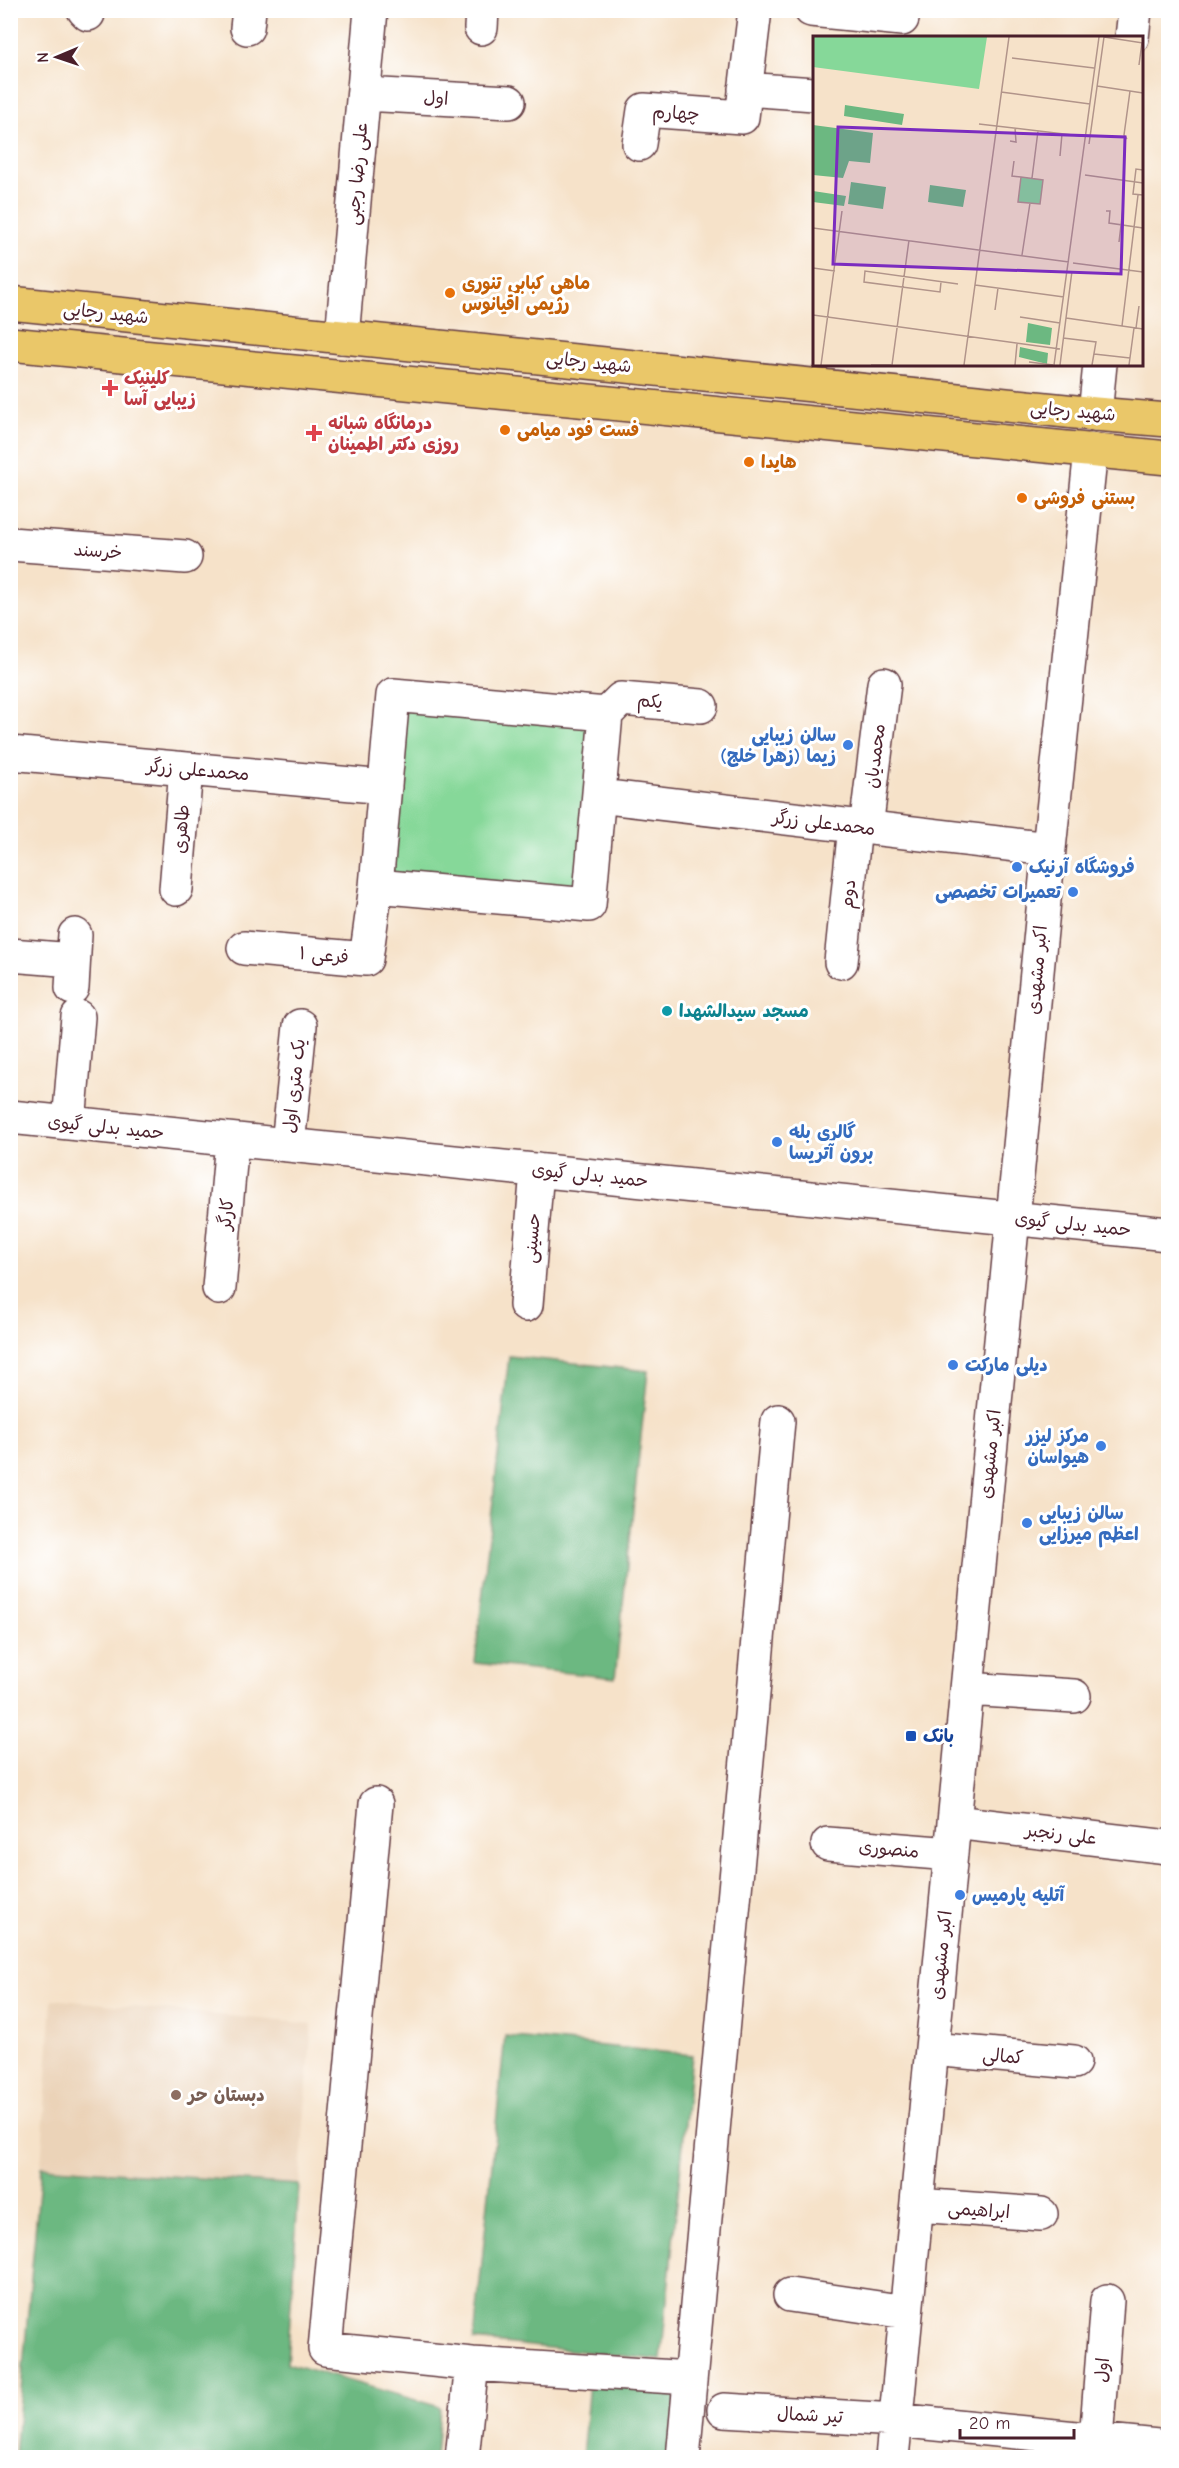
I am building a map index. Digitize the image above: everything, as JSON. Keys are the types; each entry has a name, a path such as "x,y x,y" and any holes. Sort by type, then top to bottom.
{"main road":[{"name":"شهید رجایی","path":"10,303 1168,420"},
{"name":"شهید رجایی","path":"10,344 1168,458"},
{"path":"1090,450 1095,414"}],"street":[{"name":"علی رضا رجبی","path":"342,337 371,10"},
{"path":"755,10 744,103 813,94"},
{"path":"811,10 902,19"},
{"path":"1132,36 1135,10"},
{"name":"اول","path":"364,94 509,102"},
{"name":"چهارم","path":"639,144 645,110 744,103"},
{"path":"1095,414 1100,366"},
{"name":"اکبر مشهدی","path":"892,2457 1090,450"},
{"name":"خرسند","path":"10,544 185,557"},
{"name":"محمدیان","path":"860,827 884,684"},
{"path":"393,695 606,714 589,905 376,886 393,695"},
{"name":"یکم","path":"606,714 621,699 701,706"},
{"name":"محمدعلی زرگر","path":"10,753 385,787"},
{"name":"طاهری","path":"177,889 186,769"},
{"name":"محمدعلی زرگر","path":"599,796 1049,849"},
{"name":"دوم","path":"841,962 860,827"},
{"name":"فرعی ۱","path":"244,948 366,959 376,886"},
{"path":"10,955 73,960 75,935 75,1002 69,1123"},
{"name":"یک متری اول","path":"288,1145 300,1026"},
{"name":"حمید بدلی گیوی","path":"10,1117 1168,1234"},
{"name":"کارگر","path":"219,1288 232,1140"},
{"name":"حسینی","path":"526,1305 537,1170"},
{"path":"683,2457 778,1421"},
{"path":"967,1689 1074,1696"},
{"path":"376,1804 325,2349 472,2364 690,2378"},
{"name":"علی رنجبر","path":"954,1822 1168,1847"},
{"name":"منصوری","path":"828,1844 951,1854"},
{"name":"کمالی","path":"932,2049 1074,2062"},
{"name":"ابراهیمی","path":"916,2205 1041,2214"},
{"path":"790,2295 906,2312"},
{"name":"اول","path":"1096,2439 1107,2301"},
{"path":"462,2457 472,2364"},
{"name":"تیر شمال","path":"724,2410 896,2420 1168,2447"}],"shaded area":[{"name":"دبستان حر","path":"52,1999 312,2024 299,2185 41,2167"}],"green space":[{"path":"396,691 606,714 588,904 376,882"},
{"path":"509,1356 648,1371 615,1678 475,1663"},
{"path":"505,2036 692,2055 661,2360 474,2340"},
{"path":"41,2167 299,2185 287,2363 440,2407 436,2457 15,2457"},
{"path":"589,2384 682,2393 676,2457 582,2458"}],"place":[{"name":"ماهی کبابی تنوری رژیمی اقیانوس","path":"450,293"},
{"name":"کلینیک زیبایی آسا","path":"110,388"},
{"name":"فست فود میامی","path":"505,430"},
{"name":"درمانگاه شبانه روزی دکتر اطمینان","path":"314,433"},
{"name":"هایدا","path":"749,462"},
{"name":"بستنی فروشی","path":"1022,498"},
{"name":"سالن زیبایی زیما (زهرا خلج)","path":"848,745"},
{"name":"فروشگاه آرنیک","path":"1017,867"},
{"name":"تعمیرات تخصصی","path":"1073,892"},
{"name":"مسجد سیدالشهدا","path":"667,1011"},
{"name":"گالری بله برون آتریسا","path":"777,1142"},
{"name":"دیلی مارکت","path":"953,1365"},
{"name":"مرکز لیزر هیواسان","path":"1101,1446"},
{"name":"سالن زیبایی اعظم میرزایی","path":"1027,1523"},
{"name":"بانک","path":"911,1736"},
{"name":"آتلیه پارمیس","path":"960,1895"},
{"name":"دبستان حر","path":"176,2095"}]}
